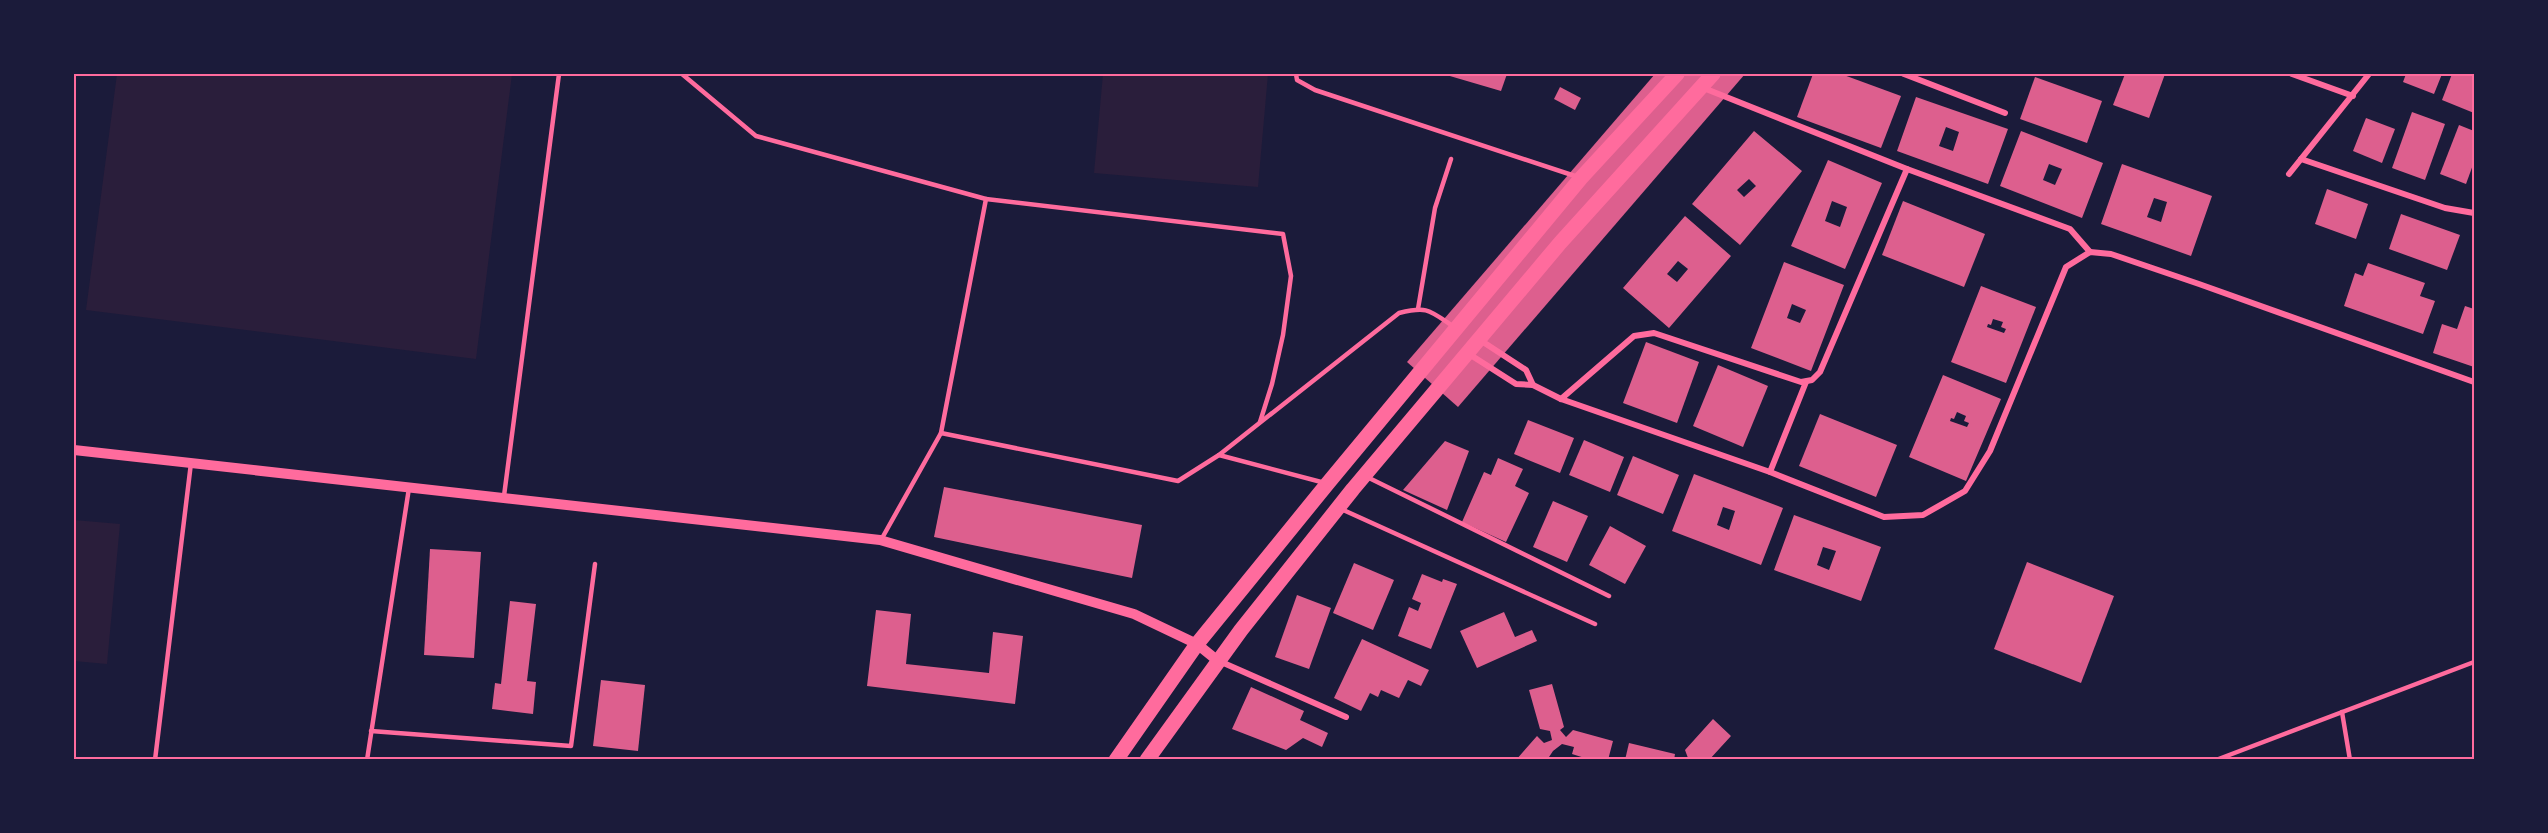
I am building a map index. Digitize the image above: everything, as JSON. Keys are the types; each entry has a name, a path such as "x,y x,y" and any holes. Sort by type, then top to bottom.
{"main road":[{"path":"1116,759 1197,644 1328,483 1581,178 1677,74"},
{"path":"1147,759 1218,661 1338,508 1560,243 1713,74"}],"street":[{"path":"1904,74 2005,112"},
{"path":"2292,74 2353,96"},
{"path":"2289,174 2369,74"},
{"path":"1701,87 1907,169 2070,229 2090,252"},
{"path":"2301,159 2445,208 2475,213"},
{"path":"1770,472 1806,382 1820,372 1907,169"},
{"path":"1468,353 1516,384 1533,385 1561,399 1770,472 1884,517 1923,515 1965,491 1990,451 2066,267 2090,252 2110,254 2199,284 2475,382"},
{"path":"1561,399 1634,336 1654,333 1806,382"},
{"path":"1479,339 1526,370 1533,385"},
{"path":"74,450 880,540 1134,614 1197,644 1218,661 1346,717"}],"lane":[{"path":"504,498 559,74"},
{"path":"682,74 756,136 986,199 1282,234 1291,276 1281,345 1260,422"},
{"path":"1296,74 1297,80 1315,90 1581,178"},
{"path":"1418,309 1435,208 1451,159"},
{"path":"880,540 941,433 986,199"},
{"path":"941,433 1178,480 1219,455 1399,313 1418,309 1429,310 1456,328"},
{"path":"1219,455 1328,483"},
{"path":"155,759 191,463"},
{"path":"1365,476 1609,596"},
{"path":"367,759 408,488"},
{"path":"1338,508 1595,624"},
{"path":"371,731 571,746 595,564"},
{"path":"2216,759 2475,662"},
{"path":"2342,712 2350,759"}],"shaded area":[{"path":"117,74 512,74 476,359 86,310"},
{"path":"1103,74 1268,74 1258,187 1094,173"},
{"path":"74,520 120,524 107,664 74,661"}],"building":[{"path":"1443,74 1507,74 1501,91"},
{"path":"1655,74 1745,74 1458,407 1407,362"},
{"path":"1813,74 1841,74 1901,96 1881,148 1797,117"},
{"path":"2125,74 2165,74 2149,118 2113,105"},
{"path":"2406,74 2442,74 2434,94 2403,82"},
{"path":"2452,74 2474,74 2474,113 2442,100"},
{"path":"2035,77 2102,101 2087,143 2020,119"},
{"path":"1560,87 1581,98 1575,110 1554,99"},
{"path":"1916,97 2008,129 1988,184 1897,151","holes":["1946,127 1959,132 1953,151 1939,146"]},
{"path":"2412,112 2445,124 2425,180 2392,168"},
{"path":"2366,118 2395,129 2382,163 2353,151"},
{"path":"2459,125 2474,131 2474,162 2466,184 2440,174"},
{"path":"1754,131 1802,171 1740,245 1692,204","holes":["1749,179 1756,186 1744,197 1737,190"]},
{"path":"2021,131 2103,163 2082,218 2000,186","holes":["2049,164 2062,169 2055,185 2043,180"]},
{"path":"1828,160 1882,183 1845,269 1791,246","holes":["1832,201 1847,207 1840,227 1825,221"]},
{"path":"2122,164 2212,196 2191,256 2101,224","holes":["2154,198 2167,202 2161,222 2147,217"]},
{"path":"2327,189 2368,204 2356,239 2315,224"},
{"path":"1903,201 1985,234 1964,287 1882,255"},
{"path":"2401,214 2460,235 2447,270 2389,249"},
{"path":"1685,216 1731,256 1669,328 1623,288","holes":["1678,261 1688,269 1677,282 1667,274"]},
{"path":"1784,262 1844,285 1811,371 1751,348","holes":["1792,304 1806,310 1800,323 1787,318"]},
{"path":"2368,263 2425,283 2420,296 2435,301 2423,334 2344,306 2355,273 2363,276"},
{"path":"1981,286 2036,307 2006,383 1951,362","holes":["1993,319 2003,322 2001,327 2006,329 2004,333 1987,327 1988,324 1991,325"]},
{"path":"2465,306 2474,309 2474,367 2433,353 2442,324 2457,329"},
{"path":"1646,342 1699,362 1677,423 1623,403"},
{"path":"1718,365 1768,386 1743,447 1693,426"},
{"path":"1943,375 2001,399 1966,481 1909,457","holes":["1957,412 1966,416 1964,421 1969,423 1967,427 1950,421 1951,418 1954,419"]},
{"path":"1820,414 1897,445 1876,497 1799,466"},
{"path":"1528,420 1574,438 1560,473 1514,454"},
{"path":"1584,440 1624,457 1610,492 1569,475"},
{"path":"1445,441 1469,451 1447,510 1403,490"},
{"path":"1633,456 1679,475 1663,514 1617,495"},
{"path":"1498,458 1523,469 1515,486 1529,493 1506,542 1462,522 1484,472 1491,475"},
{"path":"1694,474 1783,508 1761,565 1672,531","holes":["1723,507 1735,511 1729,530 1717,525"]},
{"path":"944,487 1142,525 1132,578 934,537"},
{"path":"1553,501 1588,516 1567,562 1533,547"},
{"path":"1794,515 1881,547 1861,601 1774,570","holes":["1823,547 1836,551 1829,570 1817,565"]},
{"path":"1610,526 1646,546 1625,584 1589,565"},
{"path":"430,549 481,552 474,658 424,655"},
{"path":"2027,562 2114,596 2081,683 1994,649"},
{"path":"1354,563 1394,580 1373,630 1333,613"},
{"path":"1422,574 1442,582 1443,579 1457,584 1431,649 1398,636 1409,607 1418,611 1421,603 1412,599"},
{"path":"1297,595 1331,608 1309,669 1275,657"},
{"path":"510,601 536,604 527,681 536,682 533,714 492,709 495,683 501,684"},
{"path":"876,610 911,614 906,664 989,673 993,632 1023,636 1015,704 867,686"},
{"path":"1504,612 1515,637 1532,630 1537,641 1477,668 1460,631"},
{"path":"1362,639 1429,670 1421,686 1408,680 1399,698 1381,690 1378,697 1370,693 1361,711 1334,698"},
{"path":"601,680 645,685 638,751 593,746"},
{"path":"1552,684 1564,727 1560,730 1566,737 1573,730 1613,741 1608,760 1591,760 1572,754 1574,747 1562,744 1549,757 1553,760 1516,760 1537,736 1544,743 1552,740 1550,731 1540,729 1529,690"},
{"path":"1251,687 1304,711 1300,720 1328,733 1322,747 1303,738 1286,750 1232,729"},
{"path":"1713,719 1731,736 1709,760 1686,760 1688,758 1685,750"},
{"path":"1629,743 1675,754 1674,760 1625,760"}]}
